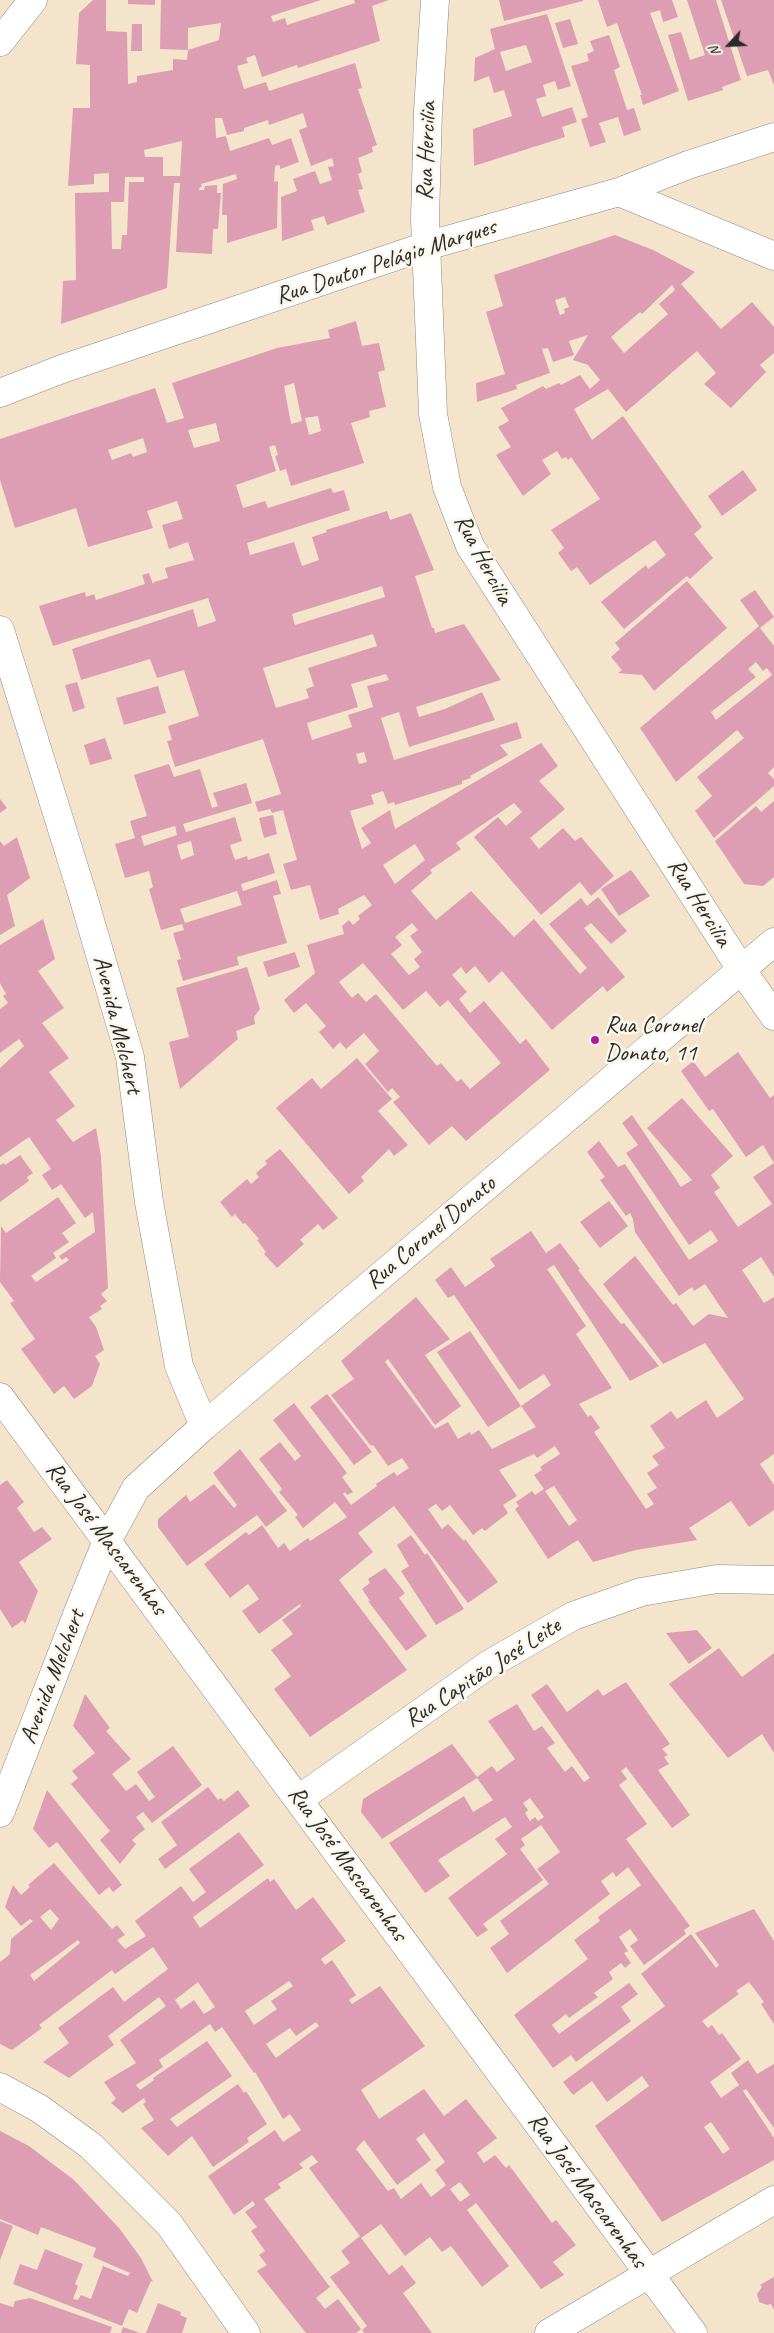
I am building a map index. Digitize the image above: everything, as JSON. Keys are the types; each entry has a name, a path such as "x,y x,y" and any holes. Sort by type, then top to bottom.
{"street":[{"path":"0,42 33,0"},
{"name":"Rua Hercilia","path":"435,0 426,157 426,246 433,414 447,487 470,546 523,632 741,969 772,1011"},
{"name":"Rua Doutor Pelágio Marques","path":"0,393 62,369 426,246 619,192 688,165 774,137"},
{"path":"619,192 774,256"},
{"name":"Avenida Melchert","path":"0,630 82,893 130,1057 149,1202 179,1366 204,1426"},
{"name":"Rua Coronel Donato","path":"108,1541 136,1488 204,1426 774,942"},
{"name":"Rua José Mascarenhas","path":"0,1396 693,2333"},
{"name":"Avenida Melchert","path":"0,1813 78,1611 108,1541"},
{"name":"Rua Capitão José Leite","path":"299,1799 488,1665 573,1616 641,1592 717,1579 774,1580"},
{"path":"0,2087 40,2108 91,2146 169,2224 246,2333"},
{"path":"549,2333 774,2200"}],"building":[{"path":"93,0 106,0 106,31 127,32 128,84 137,82 137,76 173,70 173,59 187,60 188,50 160,49 161,0 321,0 271,16 273,22 285,18 287,25 355,3 354,0 389,0 372,6 380,41 298,68 297,65 262,77 255,55 246,58 248,63 237,66 244,89 266,82 269,91 355,63 362,88 358,89 377,145 372,147 373,152 358,158 362,172 358,174 363,189 358,190 365,212 327,225 324,216 311,220 314,230 282,241 281,197 297,191 293,179 315,171 320,184 332,180 328,167 334,166 332,158 311,166 299,130 307,127 303,113 269,125 268,120 244,128 244,131 227,135 222,118 215,118 216,138 226,136 230,151 269,138 272,145 291,138 299,162 280,169 280,165 275,166 274,182 278,181 277,228 227,243 227,215 222,215 223,184 237,179 236,174 201,184 202,187 199,190 204,190 205,186 217,185 217,193 221,193 218,229 213,229 212,254 176,252 180,183 174,183 167,288 61,324 63,281 76,280 75,193 109,192 109,173 94,174 94,184 68,186 73,108 90,108 90,65 76,64 79,13","holes":["221,23 219,40 188,50 188,28","182,141 180,176 163,176 163,157 145,157 144,150","125,177 144,177 144,182 129,182 127,235 122,235 121,249 112,249 111,202 124,202"]},
{"path":"128,0 155,0 155,5 128,4"},
{"path":"499,0 583,0 583,1 504,21"},
{"path":"598,0 672,0 678,17 663,22 660,10 650,13 679,91 643,105 640,95 642,95 617,23 607,27"},
{"path":"687,0 716,0 741,80 722,87 723,90 688,101 668,35 681,32 690,60 705,55"},
{"path":"721,0 774,0 774,85 768,70 747,76"},
{"path":"547,14 571,86 558,90 555,81 543,85 546,96 536,99 542,117 572,107 577,122 562,127 565,137 474,166 473,129 512,116 504,90 494,93 489,76 474,82 475,58 495,49 490,29","holes":["526,45 532,62 506,71 500,52"]},
{"path":"570,19 578,44 563,48 555,23"},
{"path":"132,24 142,24 142,51 131,51"},
{"path":"609,35 620,67 614,70 627,110 634,108 641,130 624,136 618,117 599,123 606,142 590,147 581,119 588,117 571,66 589,61 587,54 594,51 590,41"},
{"path":"615,235 653,250 695,272 681,284 721,329 752,302 774,327 774,353 760,365 766,372 731,408 704,384 716,373 697,351 626,412 608,389 574,409 592,440 623,416 702,527 694,534 713,558 690,579 687,576 624,629 601,602 646,565 648,569 666,555 655,540 590,585 577,567 571,571 558,553 564,548 551,530 600,499 571,457 568,460 566,457 562,459 557,451 542,460 551,474 523,496 496,455 511,447 498,427 509,421 501,408 543,386 546,389 559,383 561,385 580,375 590,389 600,380 588,365 573,360 588,335 569,341 574,355 553,362 548,348 542,349 550,373 516,385 517,389 477,402 476,383 505,374 486,312 503,306 494,275","holes":["672,285 675,290 659,304 668,314 624,353 611,337 640,312 642,314","565,297 569,307 564,309 565,313 560,315 555,300"]},
{"path":"356,321 362,346 379,343 385,370 378,372 386,407 369,411 370,417 351,423 364,463 291,486 286,469 280,471 275,456 278,455 275,445 269,447 276,471 236,485 243,508 265,501 268,508 331,488 333,493 344,490 350,510 247,543 250,555 294,542 302,566 319,560 312,537 327,532 326,530 387,511 390,520 411,513 434,570 415,576 432,628 434,628 435,633 464,624 501,680 416,707 419,717 445,709 482,692 495,720 409,747 399,712 381,718 394,760 517,722 522,738 500,745 508,755 470,776 471,778 462,781 462,784 395,805 394,802 388,804 383,791 371,795 374,804 350,811 362,849 371,843 361,828 390,810 395,829 541,743 558,766 539,781 565,809 530,838 539,849 563,828 575,841 581,837 614,876 591,896 580,882 541,915 474,837 498,817 506,826 522,812 514,803 456,843 461,849 430,870 432,873 411,891 436,920 471,891 514,937 534,919 580,974 587,968 549,924 581,898 587,906 598,897 627,931 611,944 591,923 584,928 625,977 607,992 603,986 552,1030 502,971 489,983 475,966 466,974 461,967 452,975 467,992 459,999 470,1013 484,1001 520,1044 526,1039 550,1070 466,1141 452,1126 429,1145 393,1102 400,1097 392,1088 388,1092 365,1064 379,1051 364,1033 346,1049 340,1042 333,1049 319,1032 326,1026 306,1003 294,1013 284,1000 315,973 307,945 344,934 342,926 349,920 353,925 360,919 358,916 372,905 364,895 338,909 339,914 320,920 310,885 291,890 283,864 297,860 283,810 272,813 270,809 258,812 255,802 281,794 263,739 175,767 167,741 172,740 168,726 199,716 184,670 157,678 150,659 81,680 72,649 193,609 198,627 216,621 208,598 53,646 39,606 85,592 86,597 94,594 96,600 145,584 142,575 149,573 153,584 168,578 165,568 194,560 188,542 169,549 162,525 183,519 177,501 147,511 153,528 88,547 76,508 15,528 0,480 0,439 155,388 167,423 184,418 172,383 277,348 330,338 328,330","holes":["294,383 302,421 291,424 284,386","318,416 321,431 309,435 305,418","216,423 220,441 194,448 188,430","143,438 147,452 133,457 131,453 112,460 108,450","382,586 385,597 295,625 292,614","373,634 377,646 308,668 314,686 306,689 309,698 276,708 263,668","386,674 389,680 367,686 373,707 348,715 352,727 312,740 307,723 358,707 351,684","364,752 367,762 359,764 356,754","415,844 425,860 395,884 383,865","412,923 418,930 410,936 422,952 414,959 420,967 409,975 391,954 402,945 395,937","363,963 403,1010 426,991 440,1007 448,1000 501,1063 470,1089 461,1079 457,1082 441,1063 437,1066 376,994 366,1002 358,993 352,998 339,982"]},
{"path":"743,470 757,490 722,516 708,496"},
{"path":"687,581 727,628 654,691 642,675 618,673 622,670 611,657 620,649 615,643"},
{"path":"755,590 774,617 760,628 774,646 774,767 768,773 774,779 774,786 714,838 695,811 712,796 697,777 744,738 737,730 676,782 640,728 759,626 740,600","holes":["756,662 763,671 767,668 772,675 716,720 711,712 756,677 748,669"]},
{"path":"77,682 85,708 73,712 65,685"},
{"path":"158,686 166,713 124,725 116,698"},
{"path":"105,738 112,759 90,765 84,745"},
{"path":"169,764 174,777 200,769 212,808 218,806 213,793 246,783 252,803 183,824 186,832 235,817 242,841 230,845 235,860 247,856 248,860 269,853 275,873 241,884 243,891 277,880 281,894 273,896 287,943 237,957 239,965 183,981 177,960 181,959 173,933 184,930 182,924 161,930 149,889 153,887 149,871 125,878 115,844 135,838 130,821 147,816 134,775","holes":["175,826 177,835 144,846 141,836","191,841 194,855 181,860 177,845","237,891 242,905 185,923 180,909"]},
{"path":"0,799 7,808 0,813"},
{"path":"774,801 774,877 763,886 744,884 715,841 756,806 761,812"},
{"path":"273,815 277,834 264,838 259,818"},
{"path":"17,837 30,878 7,895 15,926 0,935 0,841 4,846"},
{"path":"631,870 650,896 619,916 601,889"},
{"path":"43,919 55,959 38,971 64,1008 42,1023 69,1058 49,1072 75,1106 56,1120 73,1142 96,1128 101,1156 108,1288 101,1294 107,1301 100,1306 102,1309 89,1317 96,1327 104,1350 95,1356 100,1364 92,1386 74,1399 64,1386 54,1394 21,1349 35,1339 10,1303 14,1301 0,1282 1,1226 6,1233 58,1197 76,1223 62,1233 69,1242 53,1253 56,1258 31,1276 36,1282 69,1260 66,1257 62,1260 59,1256 95,1232 93,1212 85,1218 61,1184 52,1190 42,1175 51,1169 29,1137 0,1157 0,1068 24,1046 19,1039 0,1053 0,1009 8,1003 3,996 6,994 0,983 0,945"},
{"path":"295,952 300,967 268,977 263,962"},
{"path":"247,967 260,1009 254,1017 255,1024 236,1031 238,1039 180,1089 169,1042 189,1037 176,988"},
{"path":"738,1052 770,1098 774,1095 774,1163 763,1145 746,1157 713,1109 709,1111 681,1071 693,1061 705,1077"},
{"path":"357,1058 392,1099 378,1111 408,1145 394,1156 389,1149 361,1177 364,1181 349,1194 276,1108 312,1078 321,1089"},
{"path":"682,1098 733,1156 711,1175 720,1188 714,1192 738,1227 772,1204 753,1177 774,1163 774,1277 761,1257 742,1270 764,1303 774,1297 774,1454 760,1464 774,1485 774,1510 749,1527 731,1501 689,1528 697,1540 636,1550 593,1562 578,1540 548,1559 515,1509 519,1506 516,1502 532,1491 535,1495 544,1489 534,1475 542,1470 540,1467 560,1454 555,1446 537,1458 534,1454 499,1470 517,1496 503,1505 508,1513 485,1531 482,1528 473,1535 450,1505 442,1511 436,1504 428,1509 442,1529 448,1524 464,1541 465,1539 498,1582 468,1603 394,1506 358,1533 373,1552 339,1580 407,1670 310,1737 274,1689 291,1676 271,1650 293,1634 282,1620 301,1606 300,1604 259,1634 242,1611 259,1599 248,1584 230,1598 204,1564 246,1532 249,1535 262,1525 278,1548 284,1543 290,1551 308,1538 310,1541 347,1517 335,1502 303,1528 295,1517 298,1515 279,1492 282,1489 259,1459 280,1442 295,1461 301,1456 273,1420 294,1403 347,1473 342,1477 353,1492 347,1495 345,1492 343,1494 351,1505 394,1472 397,1476 409,1468 402,1458 388,1466 331,1395 354,1379 341,1361 416,1297 450,1339 425,1355 461,1406 435,1425 388,1359 385,1362 435,1429 448,1422 458,1439 470,1432 471,1435 479,1430 492,1449 536,1427 521,1406 551,1385 544,1374 519,1390 454,1295 448,1298 435,1280 451,1267 465,1287 495,1266 490,1259 531,1231 546,1253 560,1243 580,1269 578,1270 621,1324 624,1323 659,1366 630,1381 554,1265 547,1269 586,1326 576,1334 612,1388 579,1404 588,1417 591,1415 600,1428 594,1432 646,1509 654,1504 647,1494 657,1488 647,1473 659,1465 652,1456 665,1448 650,1426 671,1411 677,1419 706,1400 717,1418 744,1399 705,1343 663,1364 603,1284 635,1256 673,1305 676,1303 693,1326 709,1314 728,1318 705,1284 694,1291 692,1287 679,1296 635,1232 630,1213 626,1216 600,1180 605,1177 587,1152 599,1141 618,1167 625,1164 689,1260 718,1241 711,1230 689,1245 626,1153 638,1145 622,1123 632,1115 681,1187 692,1180 647,1128","holes":["554,1486 577,1520 569,1526 545,1491"]},
{"path":"280,1149 338,1218 323,1230 318,1224 300,1240 304,1244 277,1268 264,1254 266,1252 257,1240 259,1239 235,1214 232,1217 220,1202 247,1179 251,1184 259,1177 256,1173 267,1164 265,1161"},
{"path":"20,1155 33,1173 27,1177 29,1181 0,1202 0,1165 4,1163 5,1165"},
{"path":"609,1201 628,1226 600,1248 580,1222"},
{"path":"470,1331 521,1406 488,1427 437,1352"},
{"path":"327,1394 372,1452 354,1465 310,1407"},
{"path":"240,1449 287,1511 266,1527 257,1515 187,1566 158,1527 158,1519 186,1495 190,1502 214,1484 234,1508 237,1505 213,1473"},
{"path":"7,1480 24,1502 17,1508 34,1532 42,1527 52,1539 19,1562 38,1591 25,1624 23,1620 12,1628 0,1609 0,1485"},
{"path":"411,1535 425,1555 427,1553 464,1609 436,1625 401,1571 409,1566 397,1545"},
{"path":"385,1568 405,1593 399,1598 427,1636 406,1651 368,1601 370,1601 362,1589 370,1583 368,1579"},
{"path":"697,1630 712,1648 689,1664 666,1633"},
{"path":"719,1648 742,1677 774,1653 774,1753 762,1734 728,1758 669,1684"},
{"path":"626,1682 670,1744 662,1749 668,1755 664,1757 669,1764 658,1770 690,1815 672,1828 626,1767 621,1771 627,1779 619,1785 647,1824 626,1839 690,1926 684,1930 686,1934 644,1965 630,1946 638,1940 630,1929 619,1937 628,1951 624,1953 631,1963 625,1968 621,1963 609,1972 613,1979 594,1993 598,1997 569,2018 566,2014 552,2025 559,2034 629,1983 638,1994 621,2007 631,2021 576,2062 571,2055 553,2068 514,2015 588,1959 574,1940 600,1921 598,1917 641,1885 628,1867 616,1877 613,1872 601,1881 610,1894 507,1973 490,1948 509,1934 500,1921 549,1884 537,1869 560,1852 541,1825 521,1839 525,1845 520,1849 543,1880 483,1924 488,1930 477,1937 448,1898 507,1854 495,1839 512,1827 505,1817 438,1860 450,1876 425,1893 389,1843 464,1796 473,1812 493,1800 477,1778 382,1839 361,1812 363,1799 452,1744 477,1777 492,1766 497,1772 515,1759 488,1721 517,1704 534,1731 542,1726 555,1743 547,1748 565,1772 572,1766 584,1782 590,1778 531,1695 547,1684 567,1712 598,1689 603,1696","holes":["530,1798 544,1817 538,1821 535,1817 530,1821 525,1813 528,1810 523,1803"]},
{"path":"85,1694 110,1728 106,1731 131,1759 112,1774 126,1791 136,1784 149,1801 155,1797 137,1772 173,1746 202,1785 152,1823 143,1812 136,1817 145,1829 132,1840 136,1844 120,1864 100,1840 110,1831 71,1784 78,1778 72,1771 95,1753 73,1726"},
{"path":"208,1787 218,1800 221,1798 224,1801 238,1790 250,1806 165,1869 158,1859 177,1845 161,1822"},
{"path":"47,1790 122,1885 113,1892 109,1887 99,1895 57,1842 49,1848 33,1829"},
{"path":"239,1832 264,1865 193,1917 200,1928 268,1878 270,1882 274,1879 296,1910 313,1897 346,1941 321,1959 325,1965 332,1960 356,1995 349,2000 352,2004 380,1986 425,2046 361,2090 379,2119 424,2089 444,2116 466,2099 497,2138 477,2153 484,2163 495,2155 506,2168 509,2165 552,2223 556,2220 576,2245 553,2262 564,2275 541,2289 476,2203 467,2210 509,2266 482,2287 451,2246 442,2252 430,2237 405,2256 381,2224 361,2238 389,2275 402,2265 416,2283 403,2293 432,2333 364,2333 362,2330 367,2326 330,2277 350,2263 341,2251 360,2236 309,2168 318,2162 312,2155 299,2164 303,2168 278,2184 281,2188 264,2199 330,2287 316,2298 325,2309 338,2299 361,2329 356,2333 306,2333 257,2271 267,2265 259,2255 265,2251 251,2231 257,2227 245,2212 255,2205 253,2201 234,2215 208,2176 275,2130 283,2142 301,2130 290,2114 283,2119 255,2072 222,2027 215,2032 210,2024 159,2060 163,2067 136,2085 140,2090 154,2080 153,2078 207,2041 232,2076 170,2119 177,2127 238,2084 244,2093 246,2091 267,2124 247,2138 249,2142 213,2167 192,2136 168,2156 141,2128 154,2120 143,2104 146,2102 144,2098 123,2113 111,2103 116,2099 104,2082 136,2063 120,2040 166,2006 159,1997 108,2036 114,2045 69,2078 43,2062 69,2043 58,2028 113,1987 124,2002 168,1969 153,1947 115,1974 112,1970 39,2025 42,2028 12,2050 0,2044 0,1962 10,1954 11,1939 33,1921 30,1919 21,1926 5,1907 13,1885 21,1895 30,1887 28,1885 54,1863 112,1929 117,1925 125,1935 117,1940 125,1949 146,1936 135,1921 181,1886 193,1902 206,1892 189,1869","holes":["50,1909 59,1919 51,1930 40,1917","78,1940 80,1943 34,1981 30,1975","289,1981 293,1986 271,2001 277,2009 254,2025 245,2011","198,1982 215,2007 204,2014 194,2000 181,2009 175,2000","316,2022 319,2026 276,2058 266,2044 290,2028 296,2036","424,2133 445,2162 435,2170 446,2185 431,2197 421,2183 401,2199 394,2188 388,2191 356,2149 364,2140 397,2185 431,2160 416,2139","460,2182 470,2195 460,2202 450,2189"]},
{"path":"754,1909 774,1941 774,2024 761,2004 764,2002 749,1982 736,1991 739,1994 702,2021 708,2028 712,2025 719,2035 722,2033 741,2059 710,2082 721,2098 739,2085 731,2073 748,2060 757,2074 774,2064 774,2128 746,2089 743,2091 774,2138 774,2160 662,2222 595,2126 649,2086 642,2076 607,2102 592,2081 573,2095 563,2082 665,2006 641,1974 691,1934 716,1968 719,1965 695,1933","holes":["711,2122 730,2149 723,2154 704,2127"]},
{"path":"0,2131 29,2146 74,2180 119,2228 141,2258 153,2282 151,2281 137,2313 129,2309 122,2326 13,2284 20,2264 37,2270 45,2249 83,2264 75,2284 78,2286 73,2299 78,2300 81,2295 91,2299 103,2266 128,2276 130,2273 93,2257 96,2248 41,2227 38,2235 0,2219"},
{"path":"0,2221 13,2226 0,2260"},
{"path":"774,2277 774,2310 771,2304 767,2305 759,2302 757,2294 762,2287 760,2285"},
{"path":"30,2298 112,2327 110,2333 0,2333 0,2303 13,2307 15,2301"},
{"path":"158,2303 181,2312 180,2315 187,2318 182,2333 146,2333"},
{"path":"123,2327 140,2333 121,2333"}],"place":[{"name":"Rua Coronel Donato, 11","path":"595,1040"}]}
